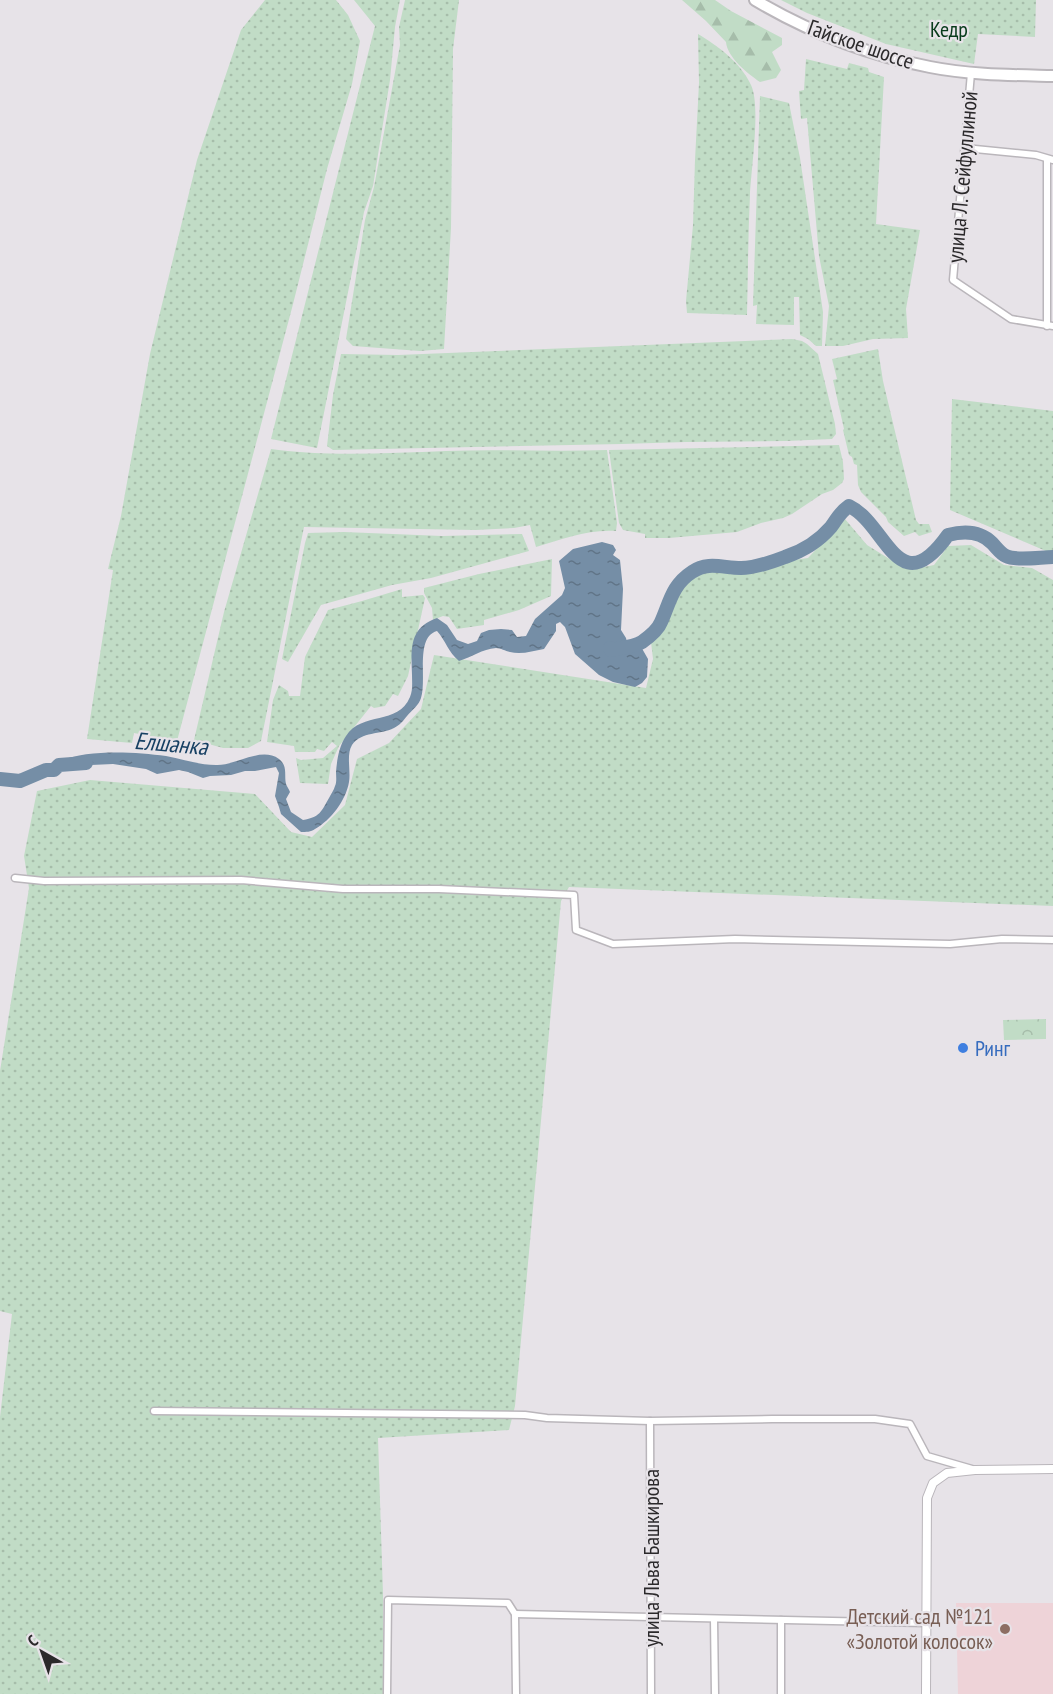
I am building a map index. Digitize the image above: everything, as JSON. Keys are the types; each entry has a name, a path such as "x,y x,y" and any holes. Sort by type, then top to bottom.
{"main road":[{"name":"Гайское шоссе","path":"755,0 832,38 880,55 930,67 971,73 1053,76"}],"street":[{"name":"улица Л. Сейфуллиной","path":"971,73 953,280 1011,320 1050,327"},
{"path":"965,148 1036,155 1050,160 1050,327"},
{"path":"15,878 44,881 242,880 343,889 439,889 574,896 576,930 613,944 735,939 950,945 1002,939 1053,940"},
{"path":"154,1412 525,1415 547,1418 650,1421 864,1419 910,1424 927,1456 975,1470"},
{"name":"улица Льва Башкирова","path":"650,1421 651,1694"},
{"path":"926,1694 927,1498 933,1482 947,1473 975,1470 1053,1469"},
{"path":"387,1694 388,1600 508,1603 515,1614 516,1694"},
{"path":"515,1614 926,1623"},
{"path":"714,1619 715,1694"},
{"path":"781,1620 781,1694"}],"shaded area":[{"name":"Детский сад №121 «Золотой колосок»","path":"956,1603 1053,1603 1053,1694 958,1694"}],"green space":[{"path":"265,0 336,0 348,15 360,41 352,84 327,169 177,741 134,733 132,743 87,739 113,570 108,569 121,516 150,354 197,160 241,30"},
{"path":"354,0 400,0 373,186 364,212 317,448 271,439 375,26"},
{"path":"405,0 459,0 453,49 451,228 444,349 420,351 353,346 346,339 365,220 374,187 400,45 399,27"},
{"path":"682,0 715,0 782,38 782,45 772,52 781,70 776,78 760,82 739,65 727,48 726,42"},
{"name":"Кедр","path":"781,0 1036,0 1035,37 978,34 974,64 886,44 807,13"},
{"path":"698,34 735,62 747,77 754,95 755,122 749,210 747,315 687,313 699,83"},
{"path":"806,59 847,69 849,63 868,68 869,72 884,77 876,224 920,230 906,309 908,338 873,339 843,346 825,346 829,306 819,256 807,118 801,119 799,91 804,90"},
{"path":"760,96 789,103 800,158 823,312 822,346 816,346 800,335 799,297 794,297 794,325 756,324 757,305 753,306"},
{"path":"792,339 802,341 818,354 835,424 836,434 832,439 333,450 327,446 341,354 398,355"},
{"path":"878,349 883,381 916,520 919,524 929,524 932,532 919,536 915,532 904,536 861,492 858,485 857,465 849,455 843,430 833,380 837,379 832,359"},
{"path":"952,399 1053,411 1053,554 950,510"},
{"path":"839,445 843,462 844,479 842,483 783,518 737,532 669,538 645,538 645,534 623,530 619,523 609,450"},
{"path":"271,449 358,454 466,450 607,450 617,523 616,531 586,533 536,547 530,525 476,530 304,527 261,741 248,748 223,748 194,740 224,612"},
{"path":"845,519 867,545 896,563 919,568 934,565 948,546 971,545 1004,565 1032,568 1053,580 1053,906 569,887 561,901 515,1406 509,1430 378,1438 383,1594 383,1694 0,1694 0,1417 12,1314 0,1311 0,1071 29,888 24,856 37,791 90,780 255,794 291,832 312,837 345,805 357,759 389,743 421,709 434,655 646,688 653,659 651,642 686,582 704,570 808,558"},
{"path":"344,532 442,536 522,534 529,551 321,605 288,662 282,659 308,533"},
{"path":"552,559 551,596 519,610 484,620 484,625 457,629 449,617 443,616 433,620 432,608 424,593 424,588"},
{"path":"402,589 402,597 423,595 425,598 408,676 398,696 393,694 385,706 374,708 371,706 339,746 331,764 328,784 300,783 296,758 301,760 323,758 337,746 332,742 324,751 317,749 315,752 295,752 294,746 267,742 273,700 279,685 288,691 289,696 300,696 305,657 328,610"},
{"path":"1046,1019 1046,1039 1004,1040 1003,1020"}],"water":[{"path":"602,542 613,545 616,550 613,555 620,560 623,589 621,630 628,647 634,648 640,645 648,659 647,677 642,683 635,687 613,682 599,675 575,654 565,627 560,622 556,624 556,631 544,649 518,653 498,648 482,651 459,661 437,631 426,641 423,660 423,690 419,703 396,727 361,737 352,745 349,753 349,782 345,796 332,815 312,831 301,832 281,814 275,796 279,773 276,767 203,778 179,770 157,774 146,769 113,764 66,770 70,763 60,761 98,753 126,753 166,756 216,765 256,755 272,756 279,759 285,768 286,784 290,792 286,799 291,812 303,820 313,817 322,810 335,788 339,753 346,736 361,723 397,712 410,697 412,648 421,627 437,618 447,625 457,640 468,644 477,641 481,633 489,630 512,630 517,637 526,636 535,619 562,595 565,588 559,561 573,549"}],"waterway":[{"name":"Елшанка","path":"610,648 611,650 635,645 653,633 660,625 676,588 692,572 710,566 752,567 792,555 821,537 849,506 862,515 894,553 905,561 917,563 931,555 948,535 960,533 982,536 1006,556 1022,559 1053,557"},
{"name":"Елшанка","path":"0,779 20,781 46,770 54,770 59,765 86,763"}],"place":[{"name":"Ринг","path":"963,1048"},
{"name":"Детский сад №121 «Золотой колосок»","path":"1005,1629"}]}
